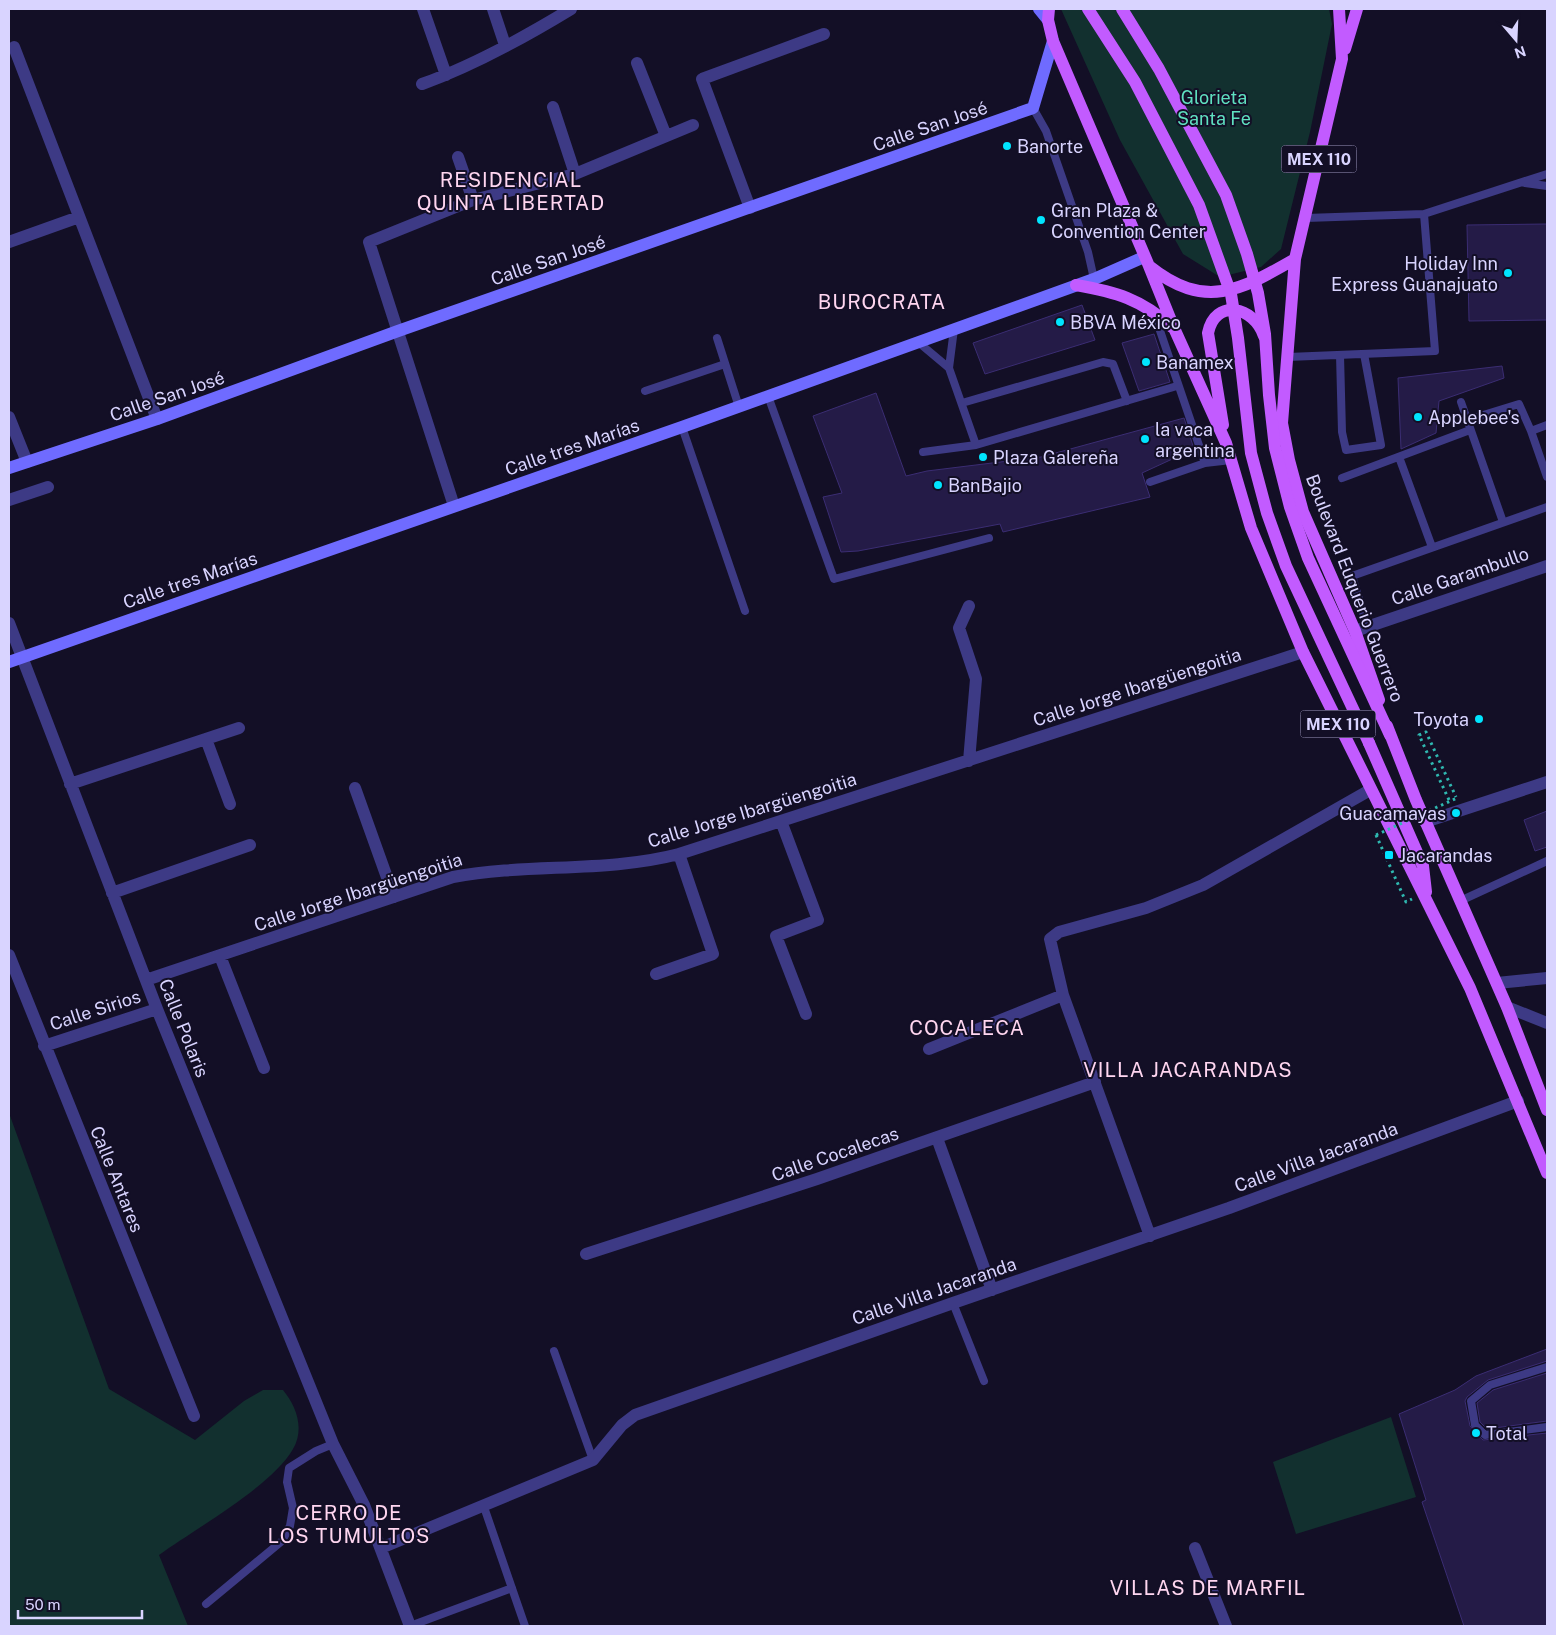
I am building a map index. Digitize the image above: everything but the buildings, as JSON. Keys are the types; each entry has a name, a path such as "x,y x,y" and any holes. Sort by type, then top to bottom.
{"main road":[{"path":"1039,9 1048,14"},
{"path":"1088,9 1135,82 1199,205 1231,294 1251,452 1267,513 1286,566 1369,743 1423,866 1427,900"},
{"path":"1122,9 1159,69 1229,203 1258,293 1266,334 1269,395 1275,448 1290,507 1308,558 1390,735"},
{"name":"MEX 110","path":"1295,259 1342,59 1339,9"},
{"path":"1342,59 1357,9"},
{"name":"MEX 110","path":"1048,14 1053,41 1174,328 1226,443 1251,528 1303,652 1470,988 1547,1172"},
{"path":"1033,108 1053,41"},
{"name":"Calle San José","path":"9,468 157,419 398,331 1033,108"},
{"path":"1147,261 1166,279 1193,290 1220,292 1254,283 1295,259"},
{"name":"Boulevard Euquerio Guerrero","path":"1295,259 1288,358 1283,391 1282,423 1289,460 1303,512 1361,628 1390,735 1425,822 1497,983 1547,1110"},
{"name":"Calle tres Marías","path":"15,659 682,428 1147,261"},
{"path":"1076,285 1106,290 1134,299 1153,310 1174,328"},
{"path":"1226,443 1208,333 1210,323 1215,316 1225,311 1237,310 1246,313 1261,328 1269,368 1276,430 1289,460"}],"street":[{"path":"423,9 446,76"},
{"path":"493,9 505,45"},
{"path":"422,84 446,76 571,9"},
{"path":"750,208 702,79 824,34"},
{"path":"14,47 157,419"},
{"path":"637,63 666,136"},
{"path":"553,107 575,174"},
{"path":"454,506 369,242 474,200 575,174 693,125"},
{"path":"458,157 474,200"},
{"path":"9,242 79,217"},
{"path":"9,417 27,462"},
{"path":"9,500 48,487"},
{"name":"Calle Garambullo","path":"1361,628 1547,566"},
{"path":"969,606 959,628 976,679 969,761"},
{"name":"Calle Polaris","path":"9,623 15,659 70,784 157,1008 333,1444 364,1506 382,1548 410,1626"},
{"name":"Calle Jorge Ibargüengoitia","path":"146,980 453,877 485,871 651,861 679,854 1303,652"},
{"path":"70,784 239,728"},
{"path":"206,739 230,804"},
{"path":"1425,822 1547,782"},
{"path":"355,788 394,897"},
{"path":"1150,1236 1063,995 1050,939 1059,932 1146,908 1203,885 1370,790"},
{"path":"781,821 818,920 776,936 806,1014"},
{"path":"112,893 250,845"},
{"path":"656,974 714,954 679,854"},
{"name":"Calle Antares","path":"9,955 194,1416"},
{"path":"220,956 264,1068"},
{"path":"1497,983 1547,978"},
{"path":"929,1050 1063,995"},
{"path":"1507,1007 1547,1023"},
{"name":"Calle Sirios","path":"44,1046 157,1008"},
{"name":"Calle Cocalecas","path":"586,1254 937,1138 1095,1082"},
{"name":"Calle Villa Jacaranda","path":"382,1548 484,1507 592,1460 622,1424 635,1415 953,1302 1150,1236 1518,1101"},
{"path":"937,1138 992,1290"},
{"path":"1196,1548 1226,1626"}],"lane":[{"path":"1033,108 1046,131 1088,252 1094,279"},
{"path":"1306,218 1424,214 1547,174"},
{"path":"1523,182 1547,186"},
{"path":"1288,358 1435,351 1424,214"},
{"path":"1153,310 1177,386 1205,463"},
{"path":"954,329 949,368 976,445"},
{"path":"717,338 738,407"},
{"path":"918,342 949,368"},
{"path":"1340,355 1342,432 1346,450 1381,445 1364,354"},
{"path":"962,403 1103,362 1113,364 1127,401"},
{"path":"645,391 725,364"},
{"path":"923,452 976,445 1177,386"},
{"path":"768,396 834,579 989,538"},
{"path":"1460,402 1503,522"},
{"path":"1467,420 1519,404 1531,431 1547,477"},
{"path":"1531,431 1547,425"},
{"path":"682,428 745,611"},
{"path":"1342,478 1470,430"},
{"path":"1399,457 1432,548"},
{"path":"1150,482 1205,463 1232,460"},
{"path":"1361,628 1352,576 1547,507"},
{"path":"1460,901 1547,860"},
{"path":"953,1302 984,1381"},
{"path":"554,1351 592,1460"},
{"path":"1547,1367 1490,1385 1471,1401 1475,1425 1485,1435 1547,1427"},
{"path":"206,1604 282,1541 290,1526 293,1508 287,1482 289,1468 316,1450 333,1444"},
{"path":"484,1507 525,1626"},
{"path":"410,1626 512,1588"}],"path":[{"path":"1376,835 1457,798 1426,732 1419,735 1455,812"}],"green space":[{"name":"Glorieta Santa Fe","path":"1061,9 1329,9 1332,24 1310,132 1281,249 1261,267 1220,277 1183,254 1120,140"},
{"path":"9,1113 109,1389 195,1440 244,1401 263,1390 283,1390 295,1410 299,1425 297,1441 283,1463 251,1492 159,1555 188,1626 9,1626"},
{"path":"1391,1417 1416,1497 1296,1534 1273,1462"}],"place":[{"name":"Banorte","path":"1007,146"},
{"name":"Gran Plaza & Convention Center","path":"1041,220"},
{"name":"Holiday Inn Express Guanajuato","path":"1508,273"},
{"name":"BBVA México","path":"1060,322"},
{"name":"Banamex","path":"1146,362"},
{"name":"Applebee's","path":"1418,417"},
{"name":"la vaca argentina","path":"1145,439"},
{"name":"Plaza Galereña","path":"983,457"},
{"name":"BanBajio","path":"938,485"},
{"name":"Toyota","path":"1479,719"},
{"name":"Guacamayas","path":"1456,813"},
{"name":"Jacarandas","path":"1389,855"},
{"name":"Total","path":"1476,1433"}],"district":[{"name":"RESIDENCIAL QUINTA LIBERTAD","path":"511,192"},
{"name":"BUROCRATA","path":"882,302"},
{"name":"COCALECA","path":"967,1028"},
{"name":"VILLA JACARANDAS","path":"1188,1070"},
{"name":"CERRO DE LOS TUMULTOS","path":"349,1524"},
{"name":"VILLAS DE MARFIL","path":"1208,1588"}]}
